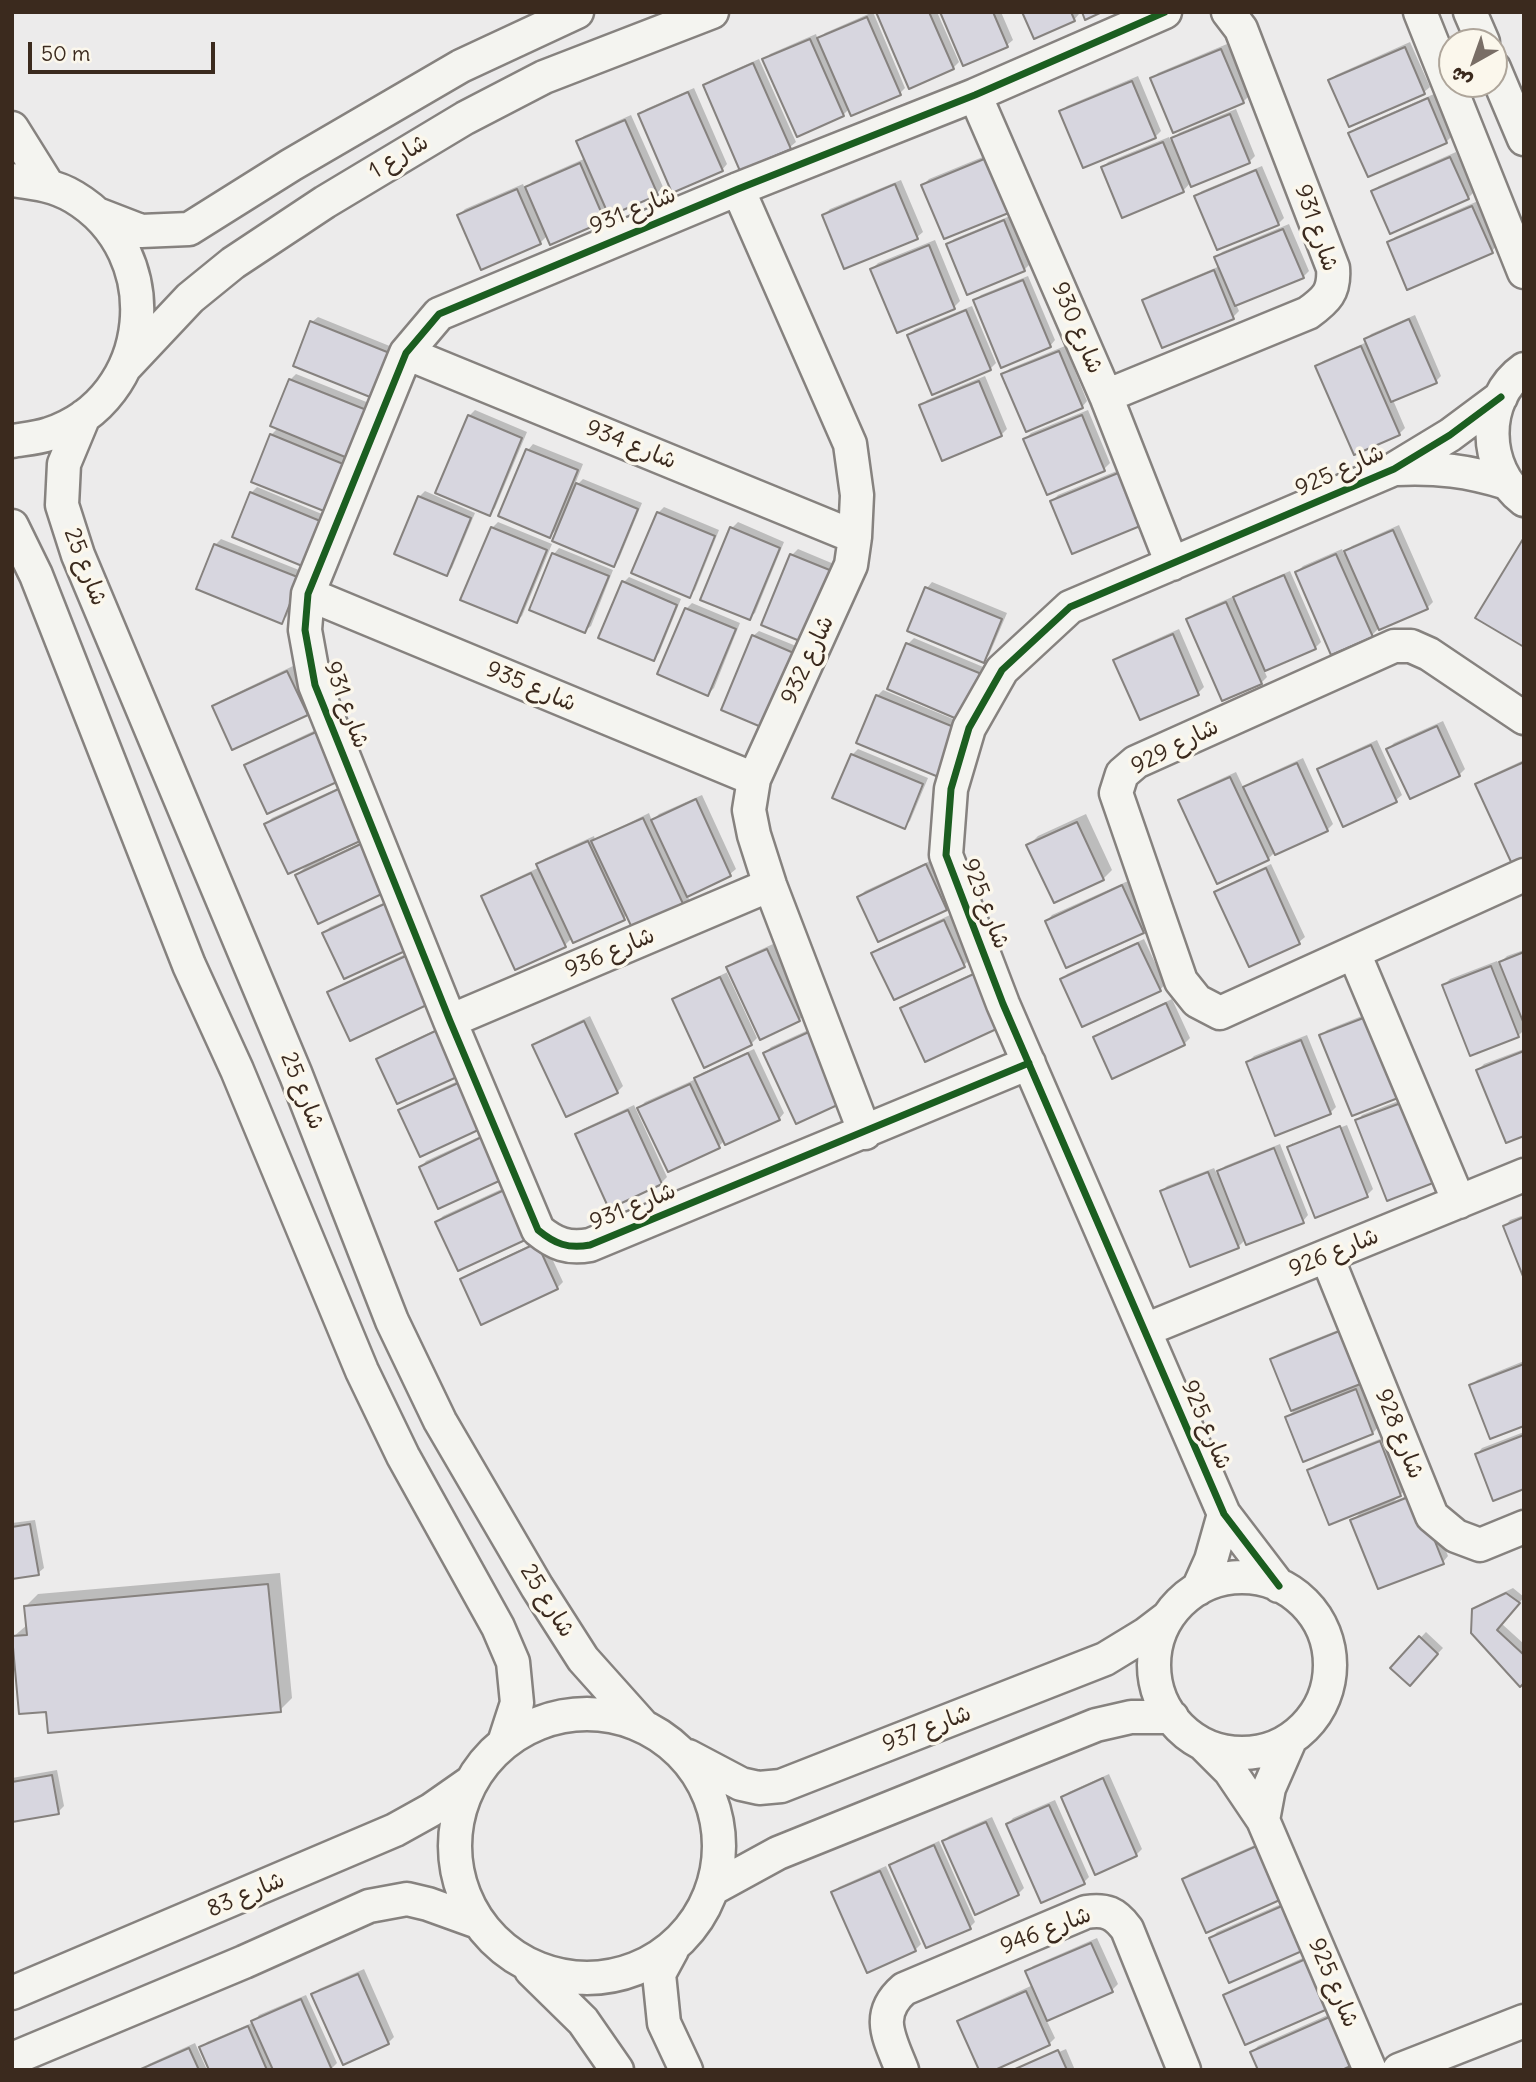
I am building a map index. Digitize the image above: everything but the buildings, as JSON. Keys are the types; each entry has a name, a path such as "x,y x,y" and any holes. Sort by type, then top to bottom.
{"street":[{"name":"شارع 1","path":"97,214 141,231 189,229 270,177 461,66 577,12"},
{"name":"شارع 931","path":"1029,1063 590,1245 575,1248 560,1245 538,1230 450,1021 315,685 305,630 309,594 407,353 439,314 738,189 975,95 1165,12"},
{"name":"شارع 931","path":"1106,396 1308,313 1327,297 1335,284 1333,268 1241,29 1228,12"},
{"path":"1420,12 1524,272"},
{"name":"شارع 1","path":"127,366 190,298 233,263 348,188 465,118 544,77 700,14"},
{"name":"شارع 930","path":"975,95 1106,396 1172,564"},
{"path":"1507,98 1524,139"},
{"path":"12,128 47,184"},
{"path":"12,180 47,184 74,197 97,214 122,246 136,285 138,327 127,366 109,394 84,416 49,434 12,440"},
{"name":"شارع 932","path":"738,189 850,444 857,495 855,537 850,565 754,779 749,810 770,885 865,1133"},
{"name":"شارع 934","path":"407,353 855,537"},
{"path":"1516,491 1497,462 1492,426 1517,373"},
{"name":"شارع 925","path":"1279,1586 1224,1514 1003,1004 946,855 951,789 969,728 1002,670 1070,607 1394,469 1450,435 1517,373"},
{"name":"شارع 25","path":"84,416 64,464 62,505 78,555 296,1075 393,1321 440,1421 537,1587 583,1658 643,1726"},
{"name":"شارع 925","path":"1394,469 1430,467 1459,470 1516,491"},
{"path":"12,526 36,575 189,965 242,1083 362,1371 403,1455 498,1627 513,1662 517,1703 504,1743"},
{"name":"شارع 935","path":"309,594 754,779"},
{"name":"شارع 929","path":"1524,718 1429,654 1411,646 1394,646 1136,762 1122,774 1116,793 1181,981 1197,1001 1220,1013 1524,875"},
{"name":"شارع 936","path":"450,1021 770,885"},
{"path":"1354,953 1458,1202"},
{"name":"شارع 926","path":"1144,1330 1524,1175"},
{"name":"شارع 928","path":"1327,1257 1432,1516 1456,1536 1480,1545 1524,1528"},
{"path":"1198,1589 1212,1560 1224,1514"},
{"path":"1238,1577 1259,1579 1279,1586 1297,1596 1312,1611 1329,1650 1329,1680 1319,1710 1290,1740 1270,1749 1248,1754 1225,1752 1204,1745 1186,1733 1171,1717 1161,1699 1155,1679 1154,1657 1158,1637 1167,1618 1181,1601 1217,1580 1238,1577"},
{"name":"شارع 937","path":"680,1752 741,1784 759,1788 781,1786 1105,1659 1167,1618"},
{"path":"617,2070 583,2021 525,1964 499,1945 478,1922 462,1889 454,1853 458,1816 471,1782 485,1761 504,1743 535,1724 571,1715 608,1716 643,1726 680,1752 703,1781 716,1815 720,1852 714,1888 697,1922 672,1950 659,1974 664,2022 686,2070"},
{"path":"714,1888 778,1853 1096,1725 1131,1717 1171,1717"},
{"path":"1263,1820 1269,1788 1290,1740"},
{"name":"شارع 925","path":"1204,1745 1230,1771 1263,1820 1370,2070"},
{"name":"شارع 83","path":"12,1993 395,1830 431,1810 471,1782"},
{"path":"12,2059 244,1962 369,1906 407,1899 478,1922"},
{"name":"شارع 946","path":"902,2070 886,2026 887,2011 893,1999 904,1989 1086,1912 1098,1910 1108,1911 1119,1918 1127,1929 1184,2070"},
{"path":"525,1964 562,1977 601,1979 638,1969 672,1950"},
{"path":"1399,2070 1524,2021"}],"cycle path":[{"path":"1029,1063 590,1245 568,1246 550,1239 538,1230 450,1021 315,685 305,630 308,594 406,353 439,314 738,189 975,95 1165,12"},
{"path":"1279,1586 1224,1514 1003,1004 946,855 951,789 969,728 1002,670 1070,607 1394,469 1450,435 1501,397"}]}
